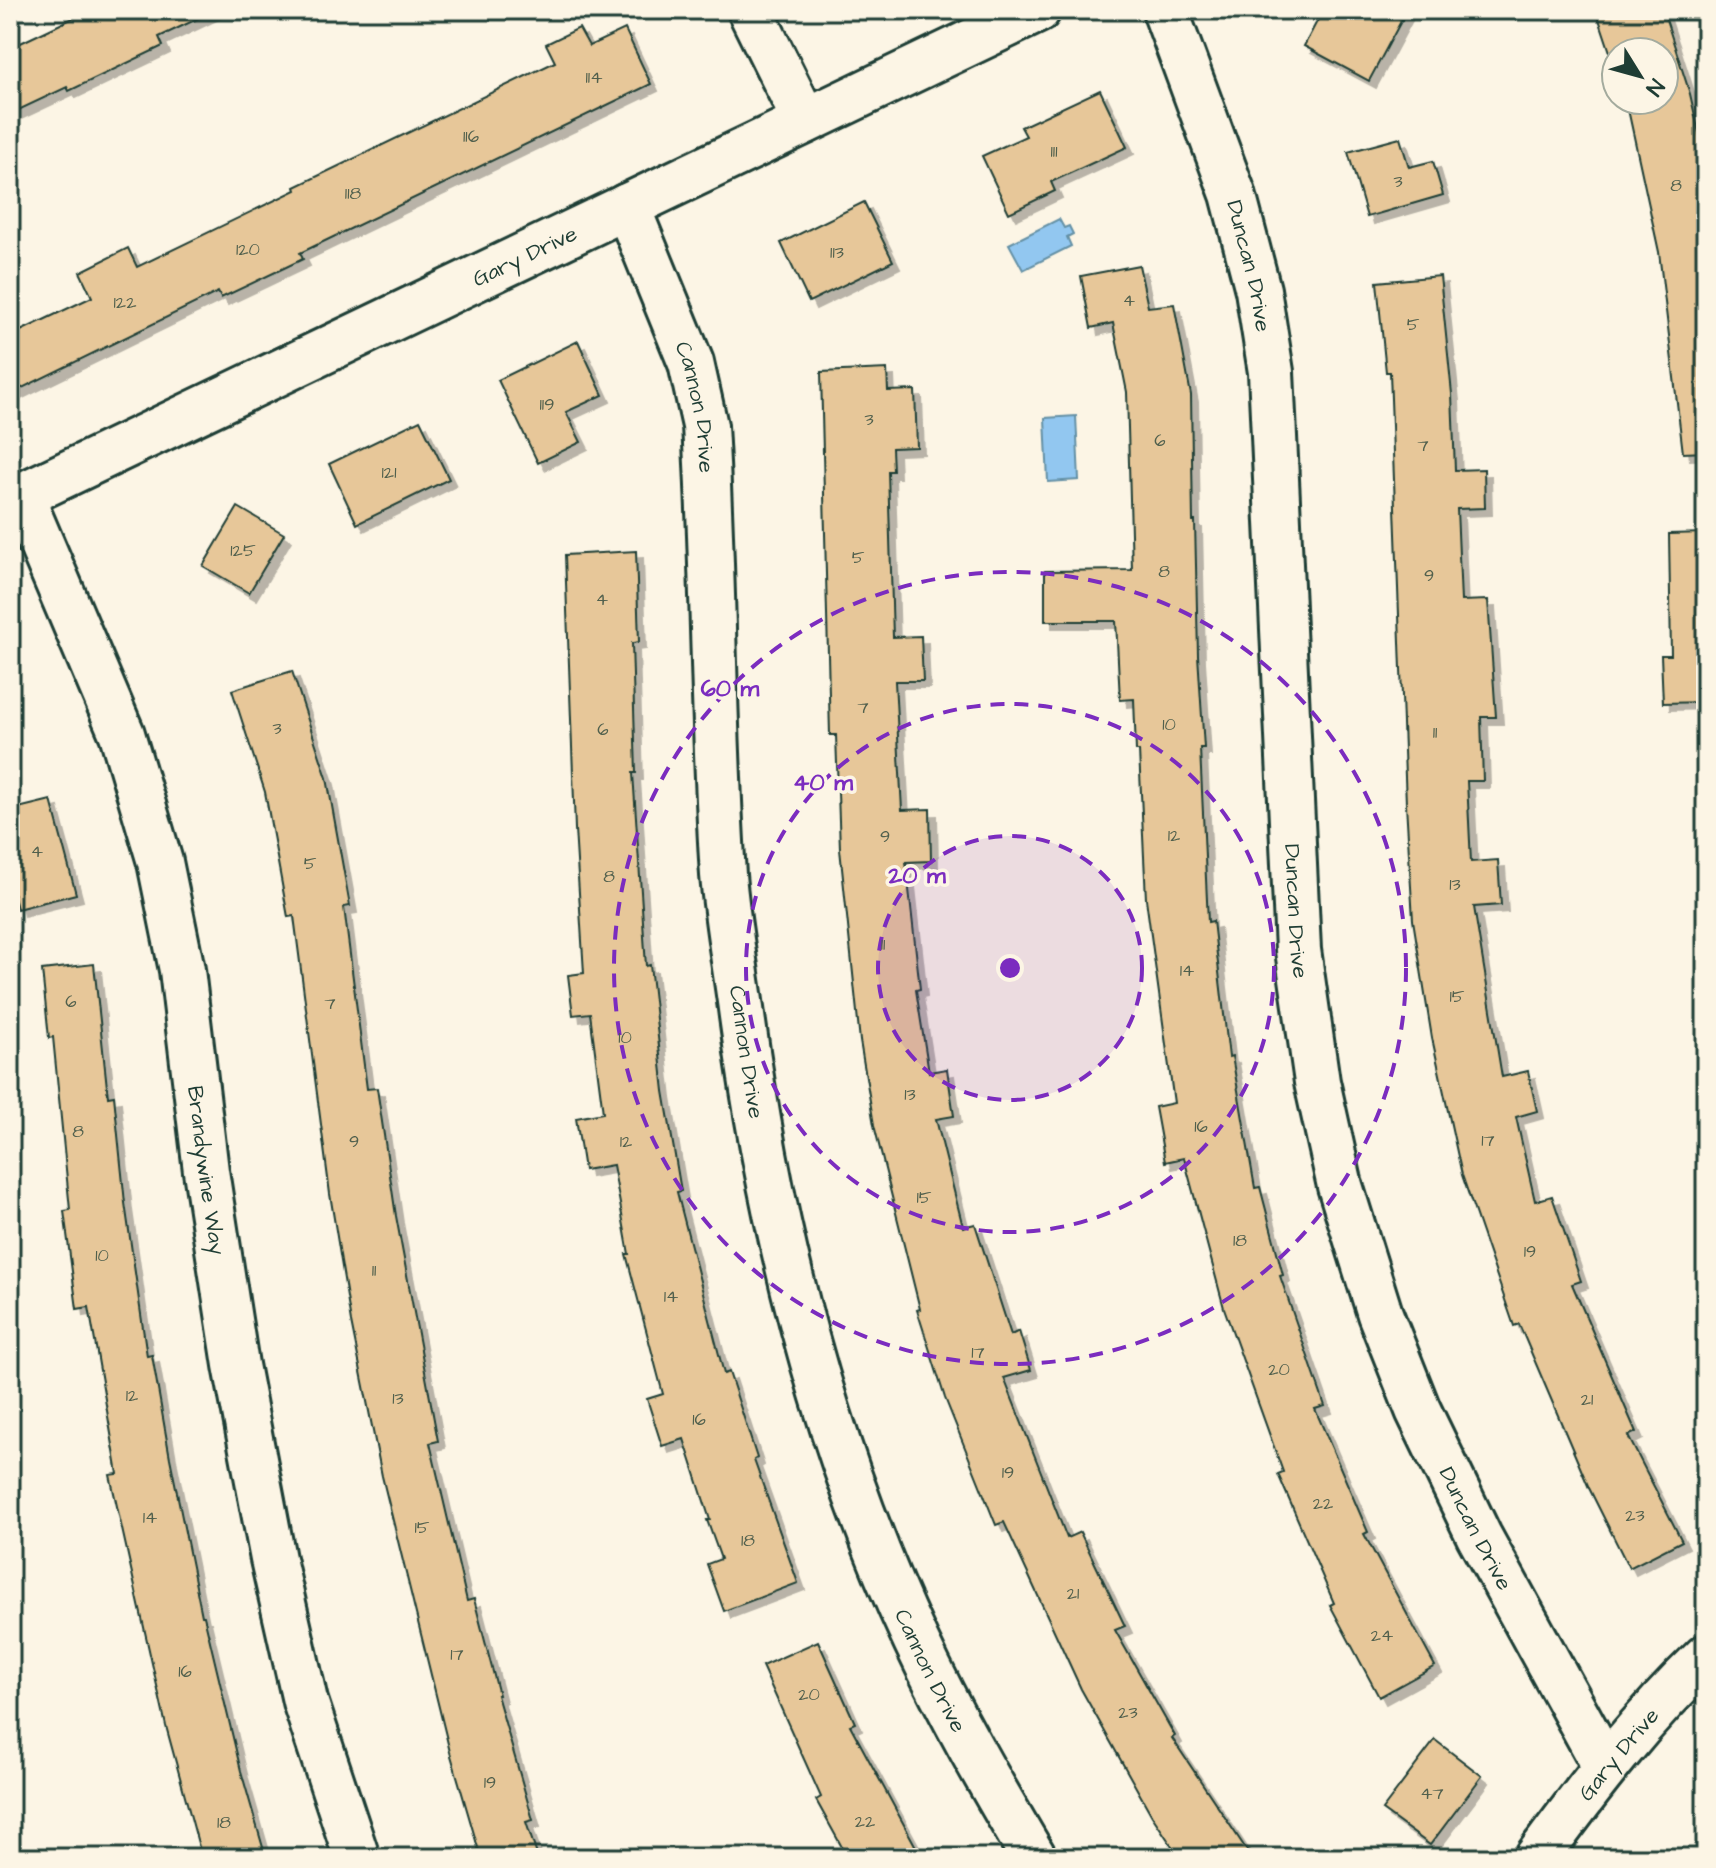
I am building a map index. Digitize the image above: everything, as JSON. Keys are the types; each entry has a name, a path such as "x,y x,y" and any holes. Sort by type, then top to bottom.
{"street":[{"path":"750,10 805,121"},
{"name":"Gary Drive","path":"16,498 1038,10"},
{"name":"Duncan Drive","path":"1165,10 1233,194 1258,290 1271,372 1298,950 1317,1082 1340,1186 1380,1314 1418,1410 1479,1536 1605,1766"},
{"name":"Cannon Drive","path":"627,206 691,363 705,426 723,878 749,1071 773,1209 807,1346 862,1512 915,1640 978,1765 1034,1858"},
{"name":"Brandywine Way","path":"16,498 122,734 160,862 182,970 206,1171 236,1365 273,1559 305,1701 357,1858"},
{"name":"Gary Drive","path":"1537,1858 1605,1766 1706,1657"}],"water":[{"path":"1059,219 1064,228 1069,226 1073,234 1067,237 1071,246 1023,270 1009,244"},
{"path":"1076,416 1079,480 1048,482 1045,418"}],"building":[{"path":"90,10 216,10 159,37 163,46 69,91 67,87 10,114 10,48"},
{"path":"1323,10 1407,10 1369,81 1304,46"},
{"path":"1596,10 1663,10 1671,36 1605,36"},
{"path":"579,28 589,46 625,29 651,84 300,253 303,259 221,298 218,292 10,394 10,336 92,297 80,272 128,248 137,267 296,190 295,187 555,62 546,44"},
{"path":"1680,63 1702,146 1706,145 1706,452 1683,453 1659,252 1629,116 1680,116"},
{"path":"1100,90 1127,147 1051,182 1055,191 1009,213 982,156 1026,136 1021,127"},
{"path":"1400,138 1409,167 1433,161 1443,195 1367,217 1348,152"},
{"path":"864,202 893,261 809,302 781,243"},
{"path":"1139,265 1148,307 1174,304 1191,395 1208,922 1213,921 1229,1057 1232,1056 1255,1188 1260,1187 1283,1275 1280,1276 1325,1406 1315,1409 1368,1532 1364,1534 1435,1666 1379,1697 1330,1605 1334,1603 1278,1474 1283,1472 1224,1308 1184,1158 1165,1162 1155,1107 1174,1103 1146,899 1134,699 1120,700 1116,621 1045,621 1045,571 1132,570 1127,392 1113,323 1091,328 1081,276"},
{"path":"1440,276 1452,394 1455,470 1484,469 1485,508 1457,509 1461,601 1488,600 1496,717 1481,717 1483,781 1467,781 1471,862 1498,860 1501,905 1474,907 1502,1077 1528,1071 1537,1111 1516,1117 1535,1201 1552,1196 1581,1281 1572,1284 1636,1432 1628,1436 1682,1541 1629,1568 1589,1488 1519,1324 1514,1326 1462,1175 1432,1038 1413,920 1390,372 1386,372 1377,282"},
{"path":"578,341 603,395 566,412 581,442 538,463 498,380"},
{"path":"887,369 888,391 915,390 917,447 892,448 893,471 888,471 893,637 921,636 923,681 895,681 902,810 930,809 931,861 906,862 920,989 916,990 929,1072 947,1069 954,1116 936,1119 963,1227 975,1224 1011,1335 1019,1331 1031,1370 1004,1378 1067,1538 1080,1532 1125,1626 1115,1630 1175,1736 1172,1738 1252,1858 1180,1858 1152,1816 1081,1689 1004,1522 996,1525 945,1398 917,1310 920,1309 874,1125 860,1041 840,849 836,735 830,735 821,372"},
{"path":"420,420 449,479 357,524 329,464"},
{"path":"238,507 284,534 249,593 203,566"},
{"path":"1706,533 1706,702 1663,703 1661,655 1671,655 1669,534"},
{"path":"636,551 639,642 632,643 636,773 633,773 646,966 650,965 664,1091 681,1191 677,1192 724,1374 729,1372 757,1458 754,1460 798,1583 724,1611 707,1564 721,1559 684,1439 662,1446 647,1399 663,1394 626,1254 629,1254 613,1165 584,1170 576,1118 603,1113 590,1013 573,1015 568,975 584,973 575,829 565,555"},
{"path":"292,671 327,778 350,906 344,907 367,1089 377,1088 396,1216 438,1441 430,1443 467,1601 474,1599 497,1695 533,1820 526,1822 538,1858 481,1858 450,1752 382,1476 351,1322 330,1194 294,916 288,917 265,792 232,690"},
{"path":"51,800 76,894 17,909 10,880 10,810"},
{"path":"94,964 108,1097 114,1096 125,1203 147,1356 152,1355 202,1616 266,1858 202,1858 166,1726 110,1475 118,1474 89,1307 77,1309 64,1211 70,1210 53,1037 49,1038 42,970"},
{"path":"818,1641 855,1723 850,1725 922,1858 848,1858 816,1800 821,1797 762,1666"},
{"path":"1435,1740 1482,1776 1430,1845 1382,1810"}]}
